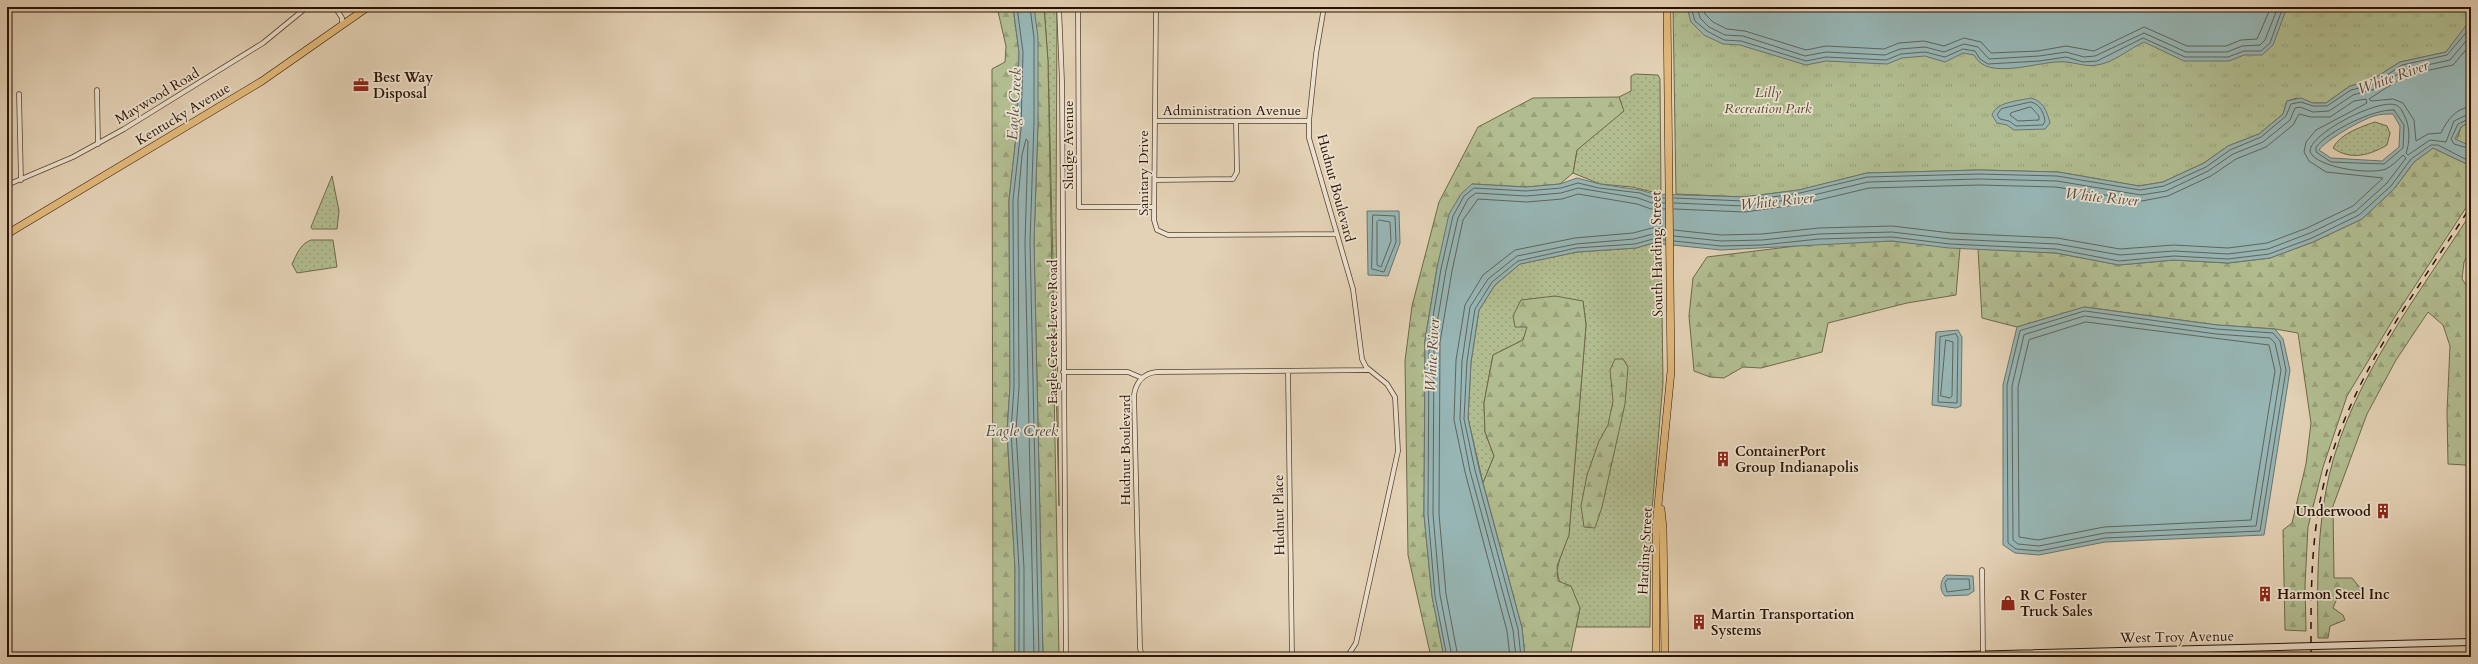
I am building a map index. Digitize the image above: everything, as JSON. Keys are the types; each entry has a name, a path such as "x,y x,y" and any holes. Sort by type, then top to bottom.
{"main road":[{"name":"Kentucky Avenue","path":"7,234 238,96 368,7"},
{"name":"South Harding Street","path":"1660,501 1670,390 1667,7"},
{"name":"Harding Street","path":"1656,657 1656,526 1660,501"},
{"name":"Harding Street","path":"1660,501 1664,528 1665,657"},
{"name":"West Troy Avenue","path":"1883,657 2471,642"}],"street":[{"name":"Maywood Road","path":"7,185 68,160 98,144 254,49 307,7"},
{"path":"335,7 342,18 342,26"},
{"name":"Eagle Creek Levee Road","path":"1060,7 1062,82 1066,657"},
{"name":"Sludge Avenue","path":"1078,7 1079,207 1154,207"},
{"name":"Sanitary Drive","path":"1156,7 1154,207 1156,227 1161,233 1168,235 1336,234"},
{"name":"Hudnut Boulevard","path":"1324,7 1317,49 1309,121 1311,143 1354,295 1362,359 1370,370 1387,384 1395,397 1397,456 1356,643 1347,657"},
{"path":"97,90 98,144"},
{"path":"19,94 21,180"},
{"name":"Administration Avenue","path":"1155,121 1309,121"},
{"path":"1155,180 1233,179 1237,172 1236,121"},
{"name":"Hudnut Boulevard","path":"1142,657 1140,648 1134,395 1142,378 1157,372 1288,372 1370,370"},
{"path":"1063,372 1128,372 1142,378"},
{"name":"Hudnut Place","path":"1288,372 1292,657"},
{"path":"1982,570 1983,654"}],"green space":[{"path":"997,7 1013,7 1019,52 1017,128 1009,200 1010,387 1007,431 1015,568 1015,657 993,657 992,69 1005,62 1006,46"},
{"path":"1034,7 1044,7 1048,61 1059,657 1043,657 1034,242 1038,123"},
{"path":"1044,7 1057,7 1056,221 1059,506 1048,61"},
{"name":"Lilly Recreation Park","path":"1673,7 2471,7 2471,21 2446,52 2400,62 2370,81 2350,86 2326,103 2313,103 2297,98 2287,101 2283,114 2259,134 2228,146 2204,163 2163,182 2139,186 2058,172 1979,170 1867,173 1799,190 1744,197 1676,194"},
{"path":"1635,74 1658,75 1660,79 1661,194 1632,187 1600,184 1573,173 1577,150 1623,111 1619,97 1631,91 1631,76"},
{"path":"1619,97 1624,111 1577,150 1573,173 1560,184 1526,187 1472,184 1437,268 1425,340 1424,515 1432,596 1444,657 1431,657 1408,555 1405,361 1412,306 1439,202 1478,127 1533,98"},
{"path":"2471,121 2471,146 2456,141 2461,127"},
{"path":"2375,122 2387,126 2390,133 2387,145 2374,152 2360,155 2347,154 2333,148 2345,135"},
{"path":"2433,148 2471,166 2471,200 2394,318 2347,396 2323,467 2308,527 2305,585 2306,631 2285,630 2283,530 2292,523 2306,464 2311,423 2298,333 2275,329 2217,325 2085,307 2017,327 1982,318 1978,249 2056,253 2119,265 2174,260 2228,263 2270,258 2313,242 2362,219 2394,189 2414,162"},
{"path":"332,176 339,211 337,229 312,229 311,227"},
{"path":"2471,213 2471,248 2464,262 2462,279 2471,292 2471,469 2465,465 2448,464 2447,412 2450,346 2443,325 2428,312 2396,360 2367,414 2333,506 2334,578 2352,578 2361,589 2358,593 2338,596 2333,608 2343,615 2345,620 2330,626 2328,638 2318,638 2318,577 2322,516 2329,476 2339,441 2353,406 2389,339"},
{"path":"311,240 333,240 337,267 297,273 292,264 301,247"},
{"path":"1892,241 1960,248 1956,295 1907,303 1828,323 1822,352 1761,368 1743,367 1724,378 1710,377 1694,371 1689,316 1693,278 1707,257 1820,243"},
{"path":"1653,243 1661,244 1663,383 1651,521 1650,627 1576,627 1580,608 1560,581 1558,567 1569,534 1586,325 1583,301 1528,326 1523,340 1493,355 1484,403 1485,432 1494,456 1483,483 1468,418 1471,362 1479,310 1495,285 1520,264 1577,252 1636,248"},
{"path":"1555,296 1583,301 1586,325 1569,535 1557,566 1558,581 1571,586 1580,608 1570,657 1525,657 1522,628 1483,483 1494,456 1485,432 1484,403 1493,355 1523,340 1527,327 1515,327 1513,316 1521,300"},
{"path":"1615,359 1623,359 1628,367 1625,404 1602,507 1595,528 1584,527 1581,506 1587,475 1599,441 1608,425 1613,401 1610,370"}],"water":[{"name":"Eagle Creek","path":"1013,7 1034,7 1038,37 1038,123 1034,242 1043,657 1015,657 1015,568 1007,431 1010,387 1009,200 1017,128 1019,52"},
{"path":"1687,7 2287,7 2273,45 2262,55 2244,55 2229,61 2184,61 2144,42 2115,59 2103,64 2089,66 2066,62 2056,62 2003,69 1991,67 1981,63 1974,55 1963,53 1945,62 1925,56 1902,58 1887,64 1826,61 1806,65 1740,45 1723,44 1704,35 1691,22"},
{"name":"White River","path":"2471,19 2471,121 2461,127 2455,139 2471,146 2471,166 2433,148 2414,162 2394,189 2362,219 2313,242 2270,258 2228,263 2174,260 2119,265 2056,253 1949,248 1892,241 1721,250 1653,243 1636,248 1577,252 1520,264 1495,285 1479,310 1471,362 1468,418 1479,469 1522,628 1525,657 1444,657 1432,596 1424,515 1425,340 1437,268 1449,214 1461,194 1472,184 1526,187 1560,184 1577,178 1654,194 1744,197 1799,190 1867,173 1979,170 2058,172 2139,186 2163,182 2204,163 2228,146 2259,134 2283,114 2287,101 2301,98 2313,103 2326,103 2350,86 2370,81 2400,62 2446,52","holes":["2381,114 2393,114 2400,126 2399,147 2382,161 2331,158 2319,150 2344,131 2374,116"]},
{"path":"2031,98 2039,101 2046,111 2050,123 2045,129 2014,130 2007,125 1997,123 1992,115 1998,107 2014,101"},
{"path":"1367,211 1399,211 1400,243 1388,276 1368,275"},
{"path":"2084,307 2217,325 2275,329 2283,339 2290,370 2264,535 2105,542 2039,555 2015,553 2003,545 2003,385 2017,327"},
{"path":"1958,330 1962,337 1961,406 1956,408 1932,405 1936,332"},
{"path":"1946,575 1973,576 1974,591 1968,595 1945,596 1941,585 1942,580"}],"railway":[{"path":"2311,657 2312,569 2316,526 2319,504 2335,445 2349,409 2366,373 2406,305 2471,206"}],"place":[{"name":"Best Way Disposal","path":"361,85"},
{"name":"ContainerPort Group Indianapolis","path":"1723,459"},
{"name":"Underwood","path":"2383,511"},
{"name":"Harmon Steel Inc","path":"2265,594"},
{"name":"R C Foster Truck Sales","path":"2008,603"},
{"name":"Martin Transportation Systems","path":"1699,622"}]}
